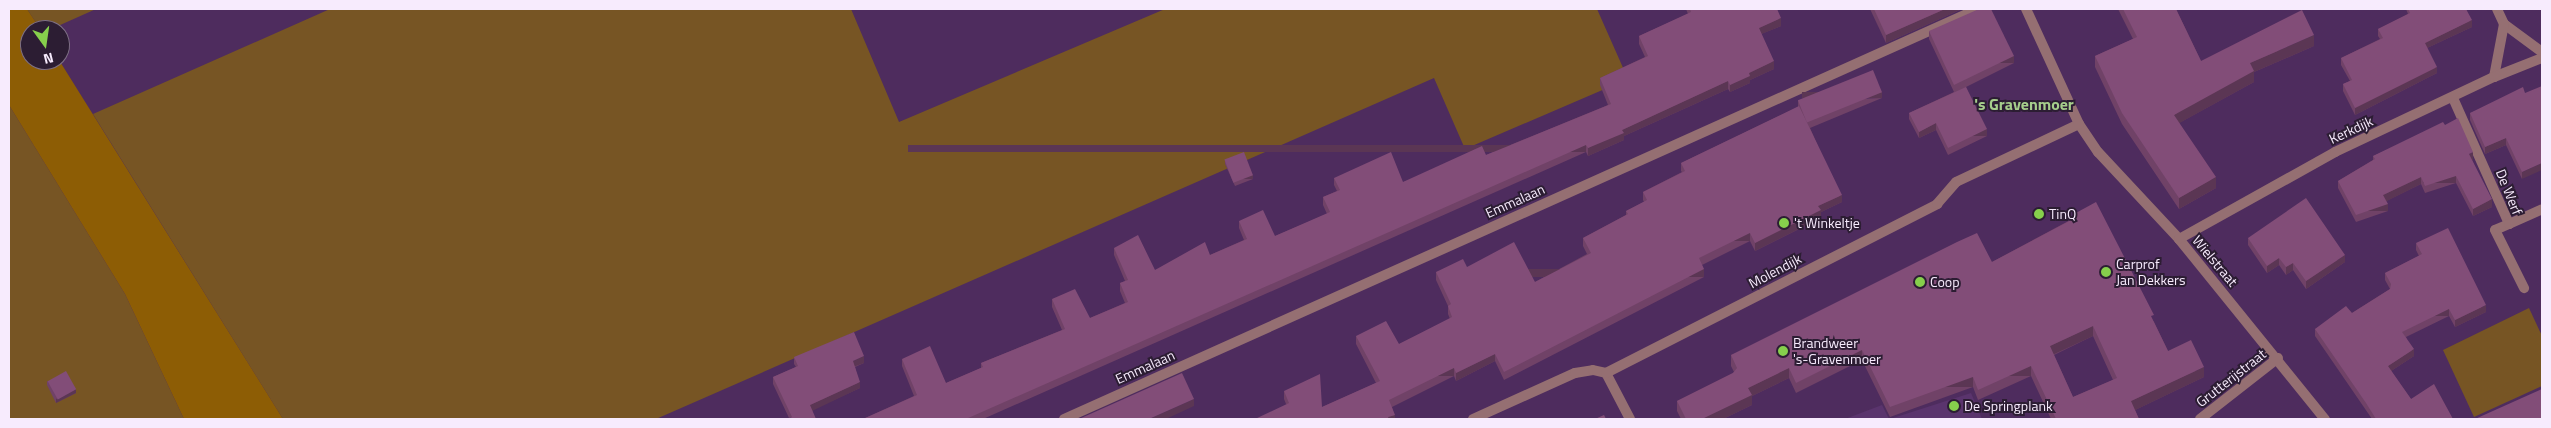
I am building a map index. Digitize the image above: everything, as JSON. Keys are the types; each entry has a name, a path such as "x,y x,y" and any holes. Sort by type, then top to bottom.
{"street":[{"name":"Emmalaan","path":"1064,419 1978,9"},
{"name":"Wielstraat","path":"2026,9 2080,124 2098,152 2179,239 2278,358 2325,419"},
{"path":"2497,9 2504,24 2542,52"},
{"path":"2494,77 2504,24"},
{"name":"Kerkdijk","path":"2179,239 2335,152 2453,98 2494,77 2542,58"},
{"name":"De Werf","path":"2453,98 2509,224 2495,230 2524,288"},
{"name":"Molendijk","path":"1473,419 1574,373 1593,370 1606,373 1937,204 1956,182 2080,124"},
{"path":"2509,224 2542,209"},
{"name":"Grutterijstraat","path":"2200,419 2278,358"},
{"path":"1606,373 1630,419"}],"shaded area":[{"path":"9,9 27,9 34,20 20,20 20,70 65,70 283,419 184,419 125,294 9,105"},
{"path":"27,9 96,9 70,21 34,20"},
{"path":"330,9 851,9 899,122 1165,9 1597,9 1628,79 1465,149 1434,78 656,419 283,419 93,114"},
{"path":"9,105 125,294 184,419 9,419"},
{"path":"2529,308 2542,336 2542,386 2474,417 2443,350"},
{"name":"De Springplank","path":"1971,393 1982,419 1890,419"},
{"path":"1882,405 1889,419 1845,419"}],"building":[{"path":"1690,9 1777,9 1781,18 1759,28 1774,61 1749,73 1750,76 1730,85 1728,81 1622,130 1624,133 1588,148 1586,145 966,419 863,419 917,395 902,359 930,346 946,383 983,367 981,363 1065,329 1052,299 1075,289 1090,318 1128,302 1120,283 1128,280 1114,248 1138,235 1155,270 1205,242 1210,255 1247,239 1239,221 1263,210 1275,236 1330,212 1323,197 1340,190 1334,178 1391,152 1403,182 1482,146 1486,155 1611,104 1600,78 1648,56 1639,36 1691,12"},
{"path":"1874,9 1945,9 1886,35"},
{"path":"1979,9 1991,9 2014,56 1954,85 1929,31"},
{"path":"2123,9 2176,9 2201,61 2302,10 2314,35 2250,63 2254,71 2174,115 2216,177 2179,198 2122,113 2095,56 2137,37"},
{"path":"2408,9 2466,9 2472,20 2425,43 2437,67 2355,108 2343,84 2352,80 2341,58 2383,38 2378,29 2410,13"},
{"path":"1873,70 1882,92 1807,123 1798,100"},
{"path":"2542,86 2542,163 2522,172 2506,138 2485,147 2470,113 2523,87 2525,93"},
{"path":"1966,87 1987,129 1948,148 1936,123 1919,132 1909,113"},
{"path":"1799,106 1842,195 1818,206 1821,210 1755,243 1750,233 1699,258 1704,269 1504,372 1495,354 1456,373 1454,368 1389,400 1395,415 1388,417 1389,419 1255,419 1289,403 1284,391 1320,374 1322,407 1380,381 1356,336 1386,321 1399,344 1452,317 1448,306 1451,304 1436,272 1463,259 1467,267 1514,242 1535,282 1591,253 1583,238 1628,214 1626,211 1647,200 1643,192 1685,171 1681,163"},
{"path":"2458,118 2473,152 2469,154 2492,199 2473,209 2456,176 2425,186 2421,177 2383,195 2388,204 2356,215 2338,181 2375,159 2373,156 2443,122 2445,125"},
{"path":"1244,152 1253,175 1233,183 1224,160"},
{"path":"2306,198 2345,255 2306,281 2293,263 2286,267 2279,258 2267,266 2248,238"},
{"path":"2096,202 2154,315 2151,316 2168,351 2191,340 2204,367 2131,401 2139,419 2056,419 2031,366 1978,390 1973,377 1890,407 1862,350 1796,383 1789,368 1748,388 1752,395 1702,419 1686,419 1677,401 1733,373 1737,368 1731,355 1957,242 1977,233 1992,262 2075,218 2074,214","holes":["2093,326 2117,378 2073,397 2050,346"]},
{"path":"2448,228 2486,305 2455,320 2449,309 2402,332 2414,349 2388,366 2411,399 2434,384 2453,419 2376,419 2315,329 2346,306 2352,313 2390,289 2391,284 2385,273 2422,254 2416,243"},
{"path":"854,332 864,356 853,361 860,382 810,405 816,419 787,419 792,417 773,377 798,366 794,357"},
{"path":"66,371 76,389 58,400 48,381"},
{"path":"1182,373 1194,399 1149,419 1079,419"},
{"path":"2542,389 2542,419 2475,419"},
{"path":"1604,415 1606,419 1595,419"}],"place":[{"name":"TinQ","path":"2039,214"},
{"name":"'t Winkeltje","path":"1784,223"},
{"name":"Carprof Jan Dekkers","path":"2106,272"},
{"name":"Coop","path":"1920,282"},
{"name":"Brandweer 's-Gravenmoer","path":"1783,351"},
{"name":"De Springplank","path":"1954,406"}],"district":[{"name":"'s Gravenmoer","path":"2024,104"}]}
